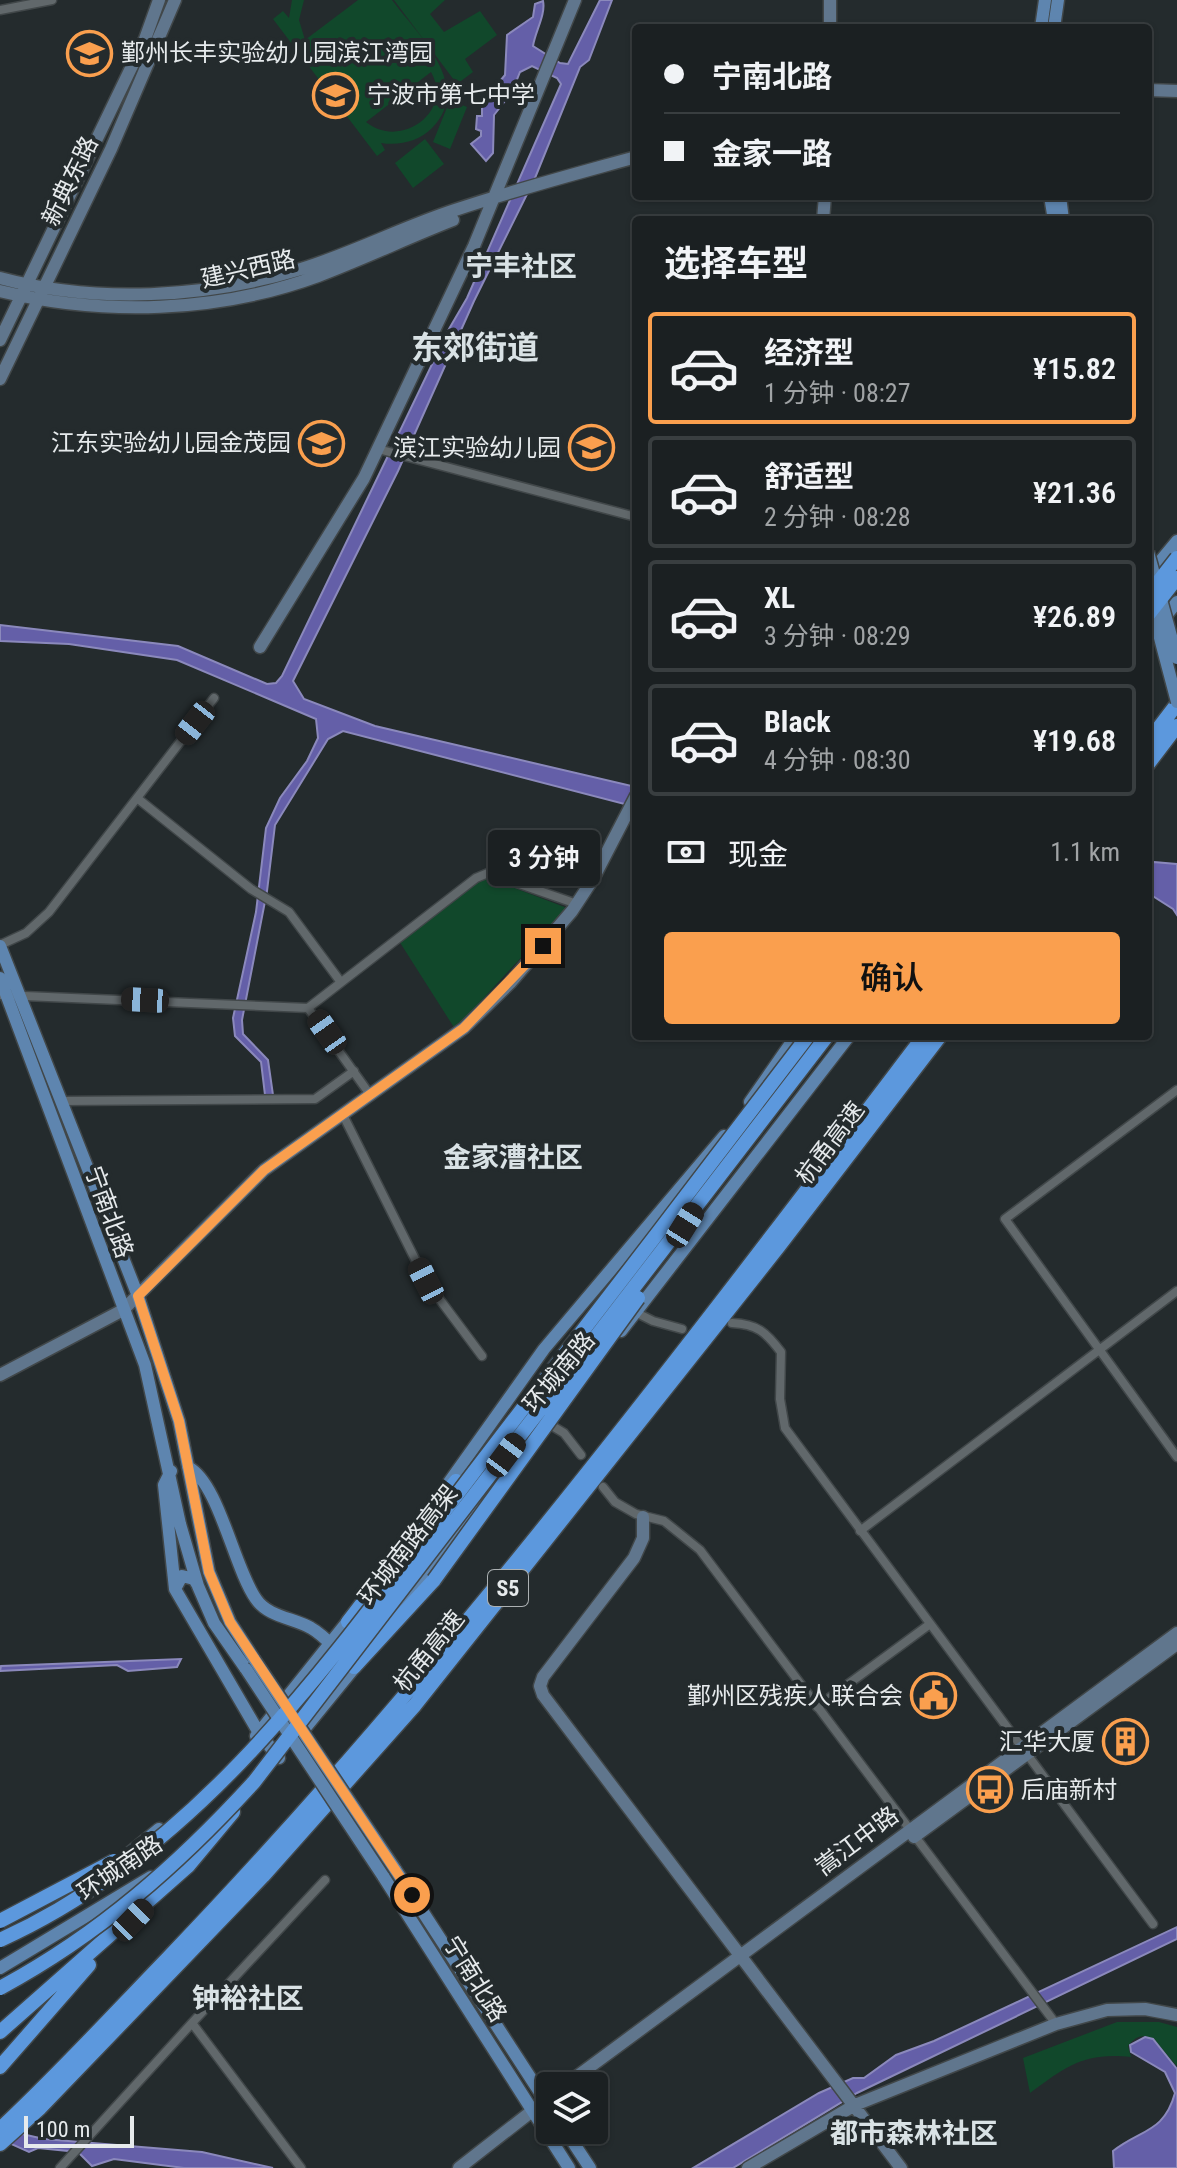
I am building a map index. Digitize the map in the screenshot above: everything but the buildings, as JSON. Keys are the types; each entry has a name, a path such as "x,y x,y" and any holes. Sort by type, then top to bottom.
{"highway":[{"path":"1152,589 1177,558"},
{"path":"1152,610 1177,578"},
{"path":"1152,737 1177,703"},
{"path":"1152,759 1177,726"},
{"name":"环城南路高架","path":"0,1941 32,1926 93,1886 170,1829 234,1770 299,1695 805,1040"},
{"name":"环城南路高架","path":"0,1988 109,1920 190,1851 254,1782 824,1040"},
{"name":"杭甬高速","path":"0,2144 407,1697 771,1237 921,1040"},
{"name":"杭甬高速","path":"0,2129 36,2104 263,1876 415,1705 779,1246 937,1040"},
{"path":"348,1622 591,1308 682,1201"},
{"path":"354,1667 434,1580 642,1292 699,1203"},
{"path":"0,2032 188,1866 254,1782"},
{"path":"0,1921 38,1904 170,1829"},
{"path":"0,2067 78,1977 151,1901"}],"main road":[{"path":"1042,24 1045,0"},
{"path":"1055,24 1058,0"},
{"path":"1152,571 1177,541"},
{"path":"1152,567 1177,658"},
{"path":"1152,633 1177,602"},
{"path":"1152,609 1177,703"},
{"name":"宁南北路","path":"0,945 8,994 145,1365 171,1471 180,1524 198,1586 214,1623 250,1664 395,1869 536,2083"},
{"name":"宁南北路","path":"0,978 61,1101 138,1296 179,1421 209,1572 250,1664 569,2168"},
{"name":"环城南路","path":"0,1941 128,1855 194,1801 259,1733 348,1622 509,1398 735,1124 793,1040"},
{"name":"环城南路","path":"0,1968 171,1864 279,1758 354,1667 431,1563 636,1314 846,1040"},
{"path":"188,1467 195,1470 209,1494 257,1602 271,1612 312,1628 354,1667"},
{"path":"171,1471 164,1485 175,1589 259,1733 279,1758"},
{"path":"193,1497 209,1494"},
{"path":"175,1589 182,1576 194,1579 198,1586"},
{"path":"574,2144 590,2168"}],"street":[{"path":"0,10 52,0"},
{"name":"新典东路","path":"0,340 145,39 159,0"},
{"name":"新典东路","path":"0,379 111,149 175,0"},
{"path":"260,647 380,450 495,199 575,0"},
{"path":"830,0 830,24"},
{"path":"1152,90 1177,91"},
{"name":"建兴西路","path":"0,291 43,287 125,294 245,284 303,268 454,210 632,158"},
{"name":"建兴西路","path":"0,278 37,300 93,306 151,307 214,302 316,276 460,217 495,199"},
{"path":"380,450 632,516"},
{"path":"0,945 26,933 38,923 214,698"},
{"path":"137,798 251,889 292,915 340,981"},
{"path":"0,1375 123,1310 264,1170 464,1028 510,983 577,904 632,803"},
{"path":"8,994 308,1008 476,878 488,873 577,904"},
{"path":"308,1008 371,1096"},
{"path":"61,1101 315,1099 354,1071"},
{"path":"1177,1090 1005,1219 1177,1457"},
{"path":"343,1115 426,1281 482,1356"},
{"path":"600,1284 636,1314 682,1329"},
{"path":"860,1531 1177,1291"},
{"path":"732,1323 752,1324 766,1333 781,1352 780,1399 785,1428 1153,1924"},
{"path":"509,1398 564,1433 581,1455"},
{"path":"603,1487 615,1502 643,1517 664,1521 700,1550 1056,2024"},
{"path":"643,1517 643,1538 634,1558 551,1665 540,1686 742,1960 901,2168"},
{"path":"817,1707 930,1624"},
{"name":"嵩江中路","path":"595,2072 1177,1633"},
{"name":"嵩江中路","path":"1024,1750 1177,1643"},
{"path":"60,2168 325,1880"},
{"name":"嵩江中路","path":"584,2072 742,1960"},
{"path":"748,2168 854,2104 1056,2024 1107,2010 1145,2009 1177,2015"},
{"path":"192,2023 301,2168"},
{"path":"459,2168 536,2112"},
{"path":"473,2168 533,2114"}],"green space":[{"path":"292,0 304,0 299,20 305,40 358,0 392,0 437,61 447,95 443,112 432,128 415,139 402,143 381,143 385,150 377,156 273,19 283,11 289,18","holes":["431,72 436,87 430,113 408,129 394,132 379,130 366,122"]},
{"path":"394,0 445,0 430,14 444,32 480,11 497,35 465,59 473,72 457,84"},
{"path":"450,100 467,107 450,149 433,142"},
{"path":"425,139 444,164 413,188 395,163"},
{"path":"483,876 567,908 455,1029 399,941"},
{"path":"1117,2022 1159,2022 1177,2027 1177,2066 1154,2041 1142,2036 1128,2046 1131,2057 1088,2059 1055,2075 1030,2093 1023,2058"}],"shaded area":[{"path":"600,0 612,0 589,60 580,67 535,178 474,301 398,471 293,681 304,699 375,726 632,786 632,806 343,731 328,739 275,825 267,891 242,1020 243,1034 268,1060 273,1095 265,1095 261,1062 235,1036 233,1018 256,912 266,828 280,798 307,761 318,738 316,719 177,660 69,644 0,641 0,625 178,646 267,684 276,683 467,298 561,84 557,78 532,66 520,72 512,92 494,115 493,153 486,161 471,144 481,136 481,131 476,129 477,116 482,116 482,103 505,75 507,35 533,17 535,4 543,1 533,46 560,63 568,64"},
{"path":"1152,863 1177,864 1177,915 1152,896"},
{"path":"181,1659 177,1667 128,1671 117,1665 0,1671 1,1666"},
{"path":"1177,1927 1177,1939 857,2093 733,2168 693,2168 819,2093 853,2078 864,2078 896,2055 934,2041"},
{"path":"1145,2037 1153,2039 1177,2069 1177,2168 1114,2168 1113,2151 1158,2123 1165,2116 1175,2093 1165,2072 1131,2052 1130,2045"},
{"path":"0,2129 44,2139 202,2152 273,2168 184,2168 114,2159 92,2166 78,2152 38,2148 29,2152 0,2139"}],"place":[{"name":"鄞州长丰实验幼儿园滨江湾园","path":"90,53"},
{"name":"宁波市第七中学","path":"336,95"},
{"name":"江东实验幼儿园金茂园","path":"322,443"},
{"name":"滨江实验幼儿园","path":"592,448"},
{"name":"鄞州区残疾人联合会","path":"934,1696"},
{"name":"汇华大厦","path":"1126,1742"},
{"name":"后庙新村","path":"990,1790"}],"district":[{"name":"宁丰社区","path":"521,266"},
{"name":"东郊街道","path":"475,348"},
{"name":"金家漕社区","path":"513,1157"},
{"name":"钟裕社区","path":"248,1998"},
{"name":"都市森林社区","path":"914,2133"}],"route":[{"path":"412,1895 230,1622 209,1572 196,1520 179,1421 138,1296 264,1170 464,1028 543,946"}]}
